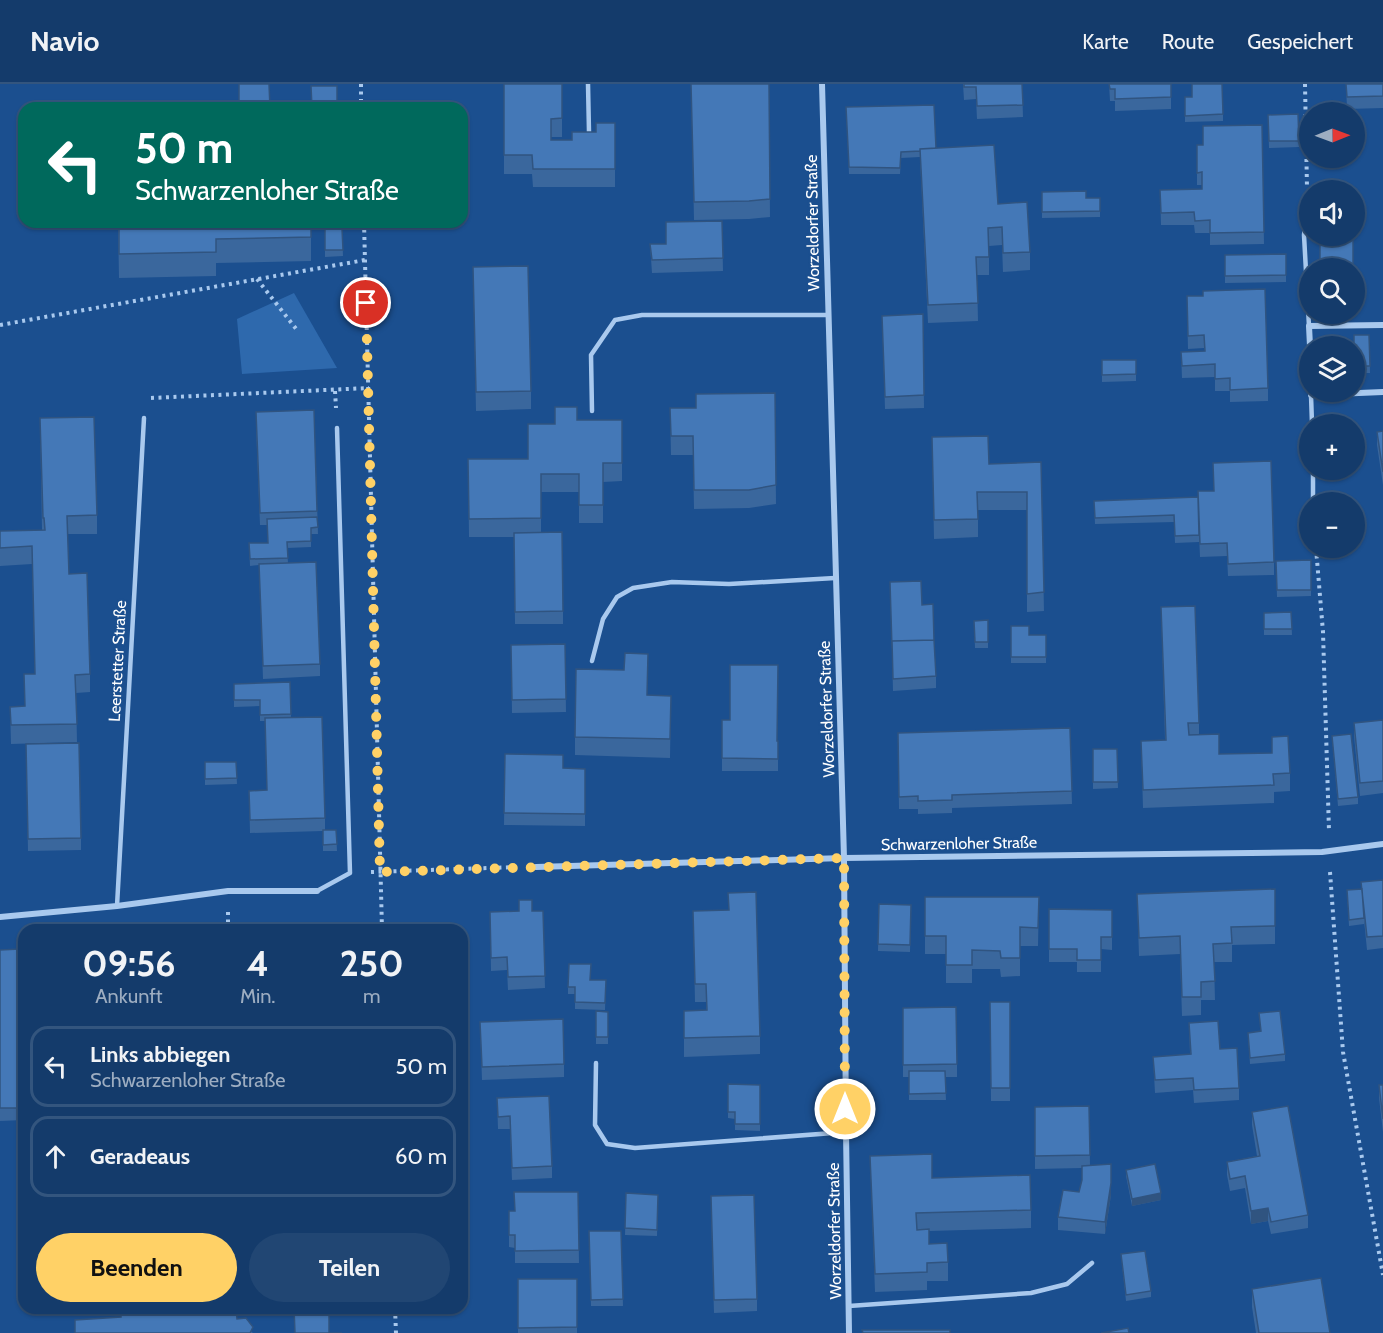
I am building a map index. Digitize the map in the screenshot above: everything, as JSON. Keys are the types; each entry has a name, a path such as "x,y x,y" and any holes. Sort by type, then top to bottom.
{"street":[{"name":"Worzeldorfer Straße","path":"822,84 844,858 849,1333"},
{"path":"1310,336 1309,326 1383,325"},
{"path":"1365,392 1383,392"},
{"name":"Schwarzenloher Straße","path":"536,867 844,858 1322,852 1383,844"},
{"path":"0,917 117,906 228,891 317,891"}],"lane":[{"path":"588,84 589,132"},
{"path":"1305,246 1309,326"},
{"path":"592,411 591,355 615,320 642,315 828,315"},
{"name":"Leerstetter Straße","path":"117,906 144,418"},
{"path":"317,891 350,873 336,428"},
{"path":"592,661 603,619 617,597 633,588 672,582 729,584 835,578"},
{"path":"596,1063 595,1125 607,1144 635,1148 846,1132"},
{"path":"849,1306 1031,1293 1066,1284 1092,1263"}],"path":[{"path":"361,84 361,102"},
{"path":"1305,84 1307,180"},
{"path":"364,228 382,924"},
{"path":"0,325 365,260"},
{"path":"257,279 297,330"},
{"path":"144,418 143,399 369,388"},
{"path":"1317,558 1323,632 1329,832 1322,852 1331,875 1343,1052 1383,1275"},
{"path":"350,873 536,867"},
{"path":"395,1314 396,1333"}],"shaded area":[{"path":"294,293 337,368 242,374 237,319"}],"building":[{"path":"239,84 269,84 270,102 239,102"},
{"path":"504,84 562,84 562,118 551,119 551,140 572,140 572,132 596,132 596,123 615,123 615,169 533,169 532,155 504,155"},
{"path":"691,84 769,84 770,199 694,202"},
{"path":"964,84 1022,84 1023,105 977,106 976,87 964,87"},
{"path":"1109,84 1171,84 1171,97 1115,99 1115,89 1110,89"},
{"path":"1192,84 1222,84 1223,114 1185,116 1185,97 1192,97"},
{"path":"1346,84 1383,84 1383,96 1347,97"},
{"path":"311,86 337,86 337,102 312,102"},
{"path":"934,105 936,148 901,152 900,168 849,167 846,107"},
{"path":"1298,114 1299,141 1269,141 1268,115"},
{"path":"1262,125 1264,232 1210,233 1210,220 1195,221 1194,212 1161,213 1160,190 1202,189 1202,172 1197,173 1197,145 1203,145 1203,126"},
{"path":"994,145 998,204 1027,202 1030,252 1003,253 1002,227 988,228 989,257 976,257 978,303 928,305 920,149"},
{"path":"1086,191 1086,198 1100,198 1100,211 1042,212 1042,192"},
{"path":"722,221 723,258 652,260 650,244 666,244 666,222"},
{"path":"119,228 311,228 311,237 216,239 216,252 119,254"},
{"path":"325,229 342,229 343,250 325,250"},
{"path":"1320,246 1353,246 1353,258 1320,258"},
{"path":"1286,254 1286,275 1225,276 1225,255"},
{"path":"528,266 531,391 476,392 473,267"},
{"path":"1265,289 1268,388 1230,390 1230,378 1215,379 1215,364 1182,366 1181,352 1205,351 1204,335 1188,336 1187,296 1203,296 1203,291"},
{"path":"923,314 924,395 885,397 882,316"},
{"path":"1369,335 1370,366 1365,366 1365,336 1354,336"},
{"path":"1102,360 1136,360 1136,374 1102,375"},
{"path":"775,393 776,485 749,490 694,490 693,436 671,436 670,408 696,408 696,394"},
{"path":"555,407 577,407 577,420 622,420 622,463 603,463 603,505 579,505 579,474 541,474 541,518 469,519 468,459 528,459 528,424 555,424"},
{"path":"314,410 317,511 260,513 256,412"},
{"path":"94,417 97,515 67,516 69,574 87,573 90,674 75,675 77,724 11,725 10,707 25,706 24,674 35,674 32,546 0,548 0,531 45,530 40,418"},
{"path":"1383,431 1383,472 1377,432"},
{"path":"988,436 989,464 1041,462 1044,592 1027,594 1027,492 977,492 978,519 934,520 932,437"},
{"path":"1271,461 1274,562 1228,564 1227,543 1200,544 1198,491 1214,491 1213,463"},
{"path":"1198,497 1199,535 1175,536 1174,515 1095,518 1094,501"},
{"path":"317,517 318,527 311,528 311,541 287,542 288,558 250,559 249,543 268,543 267,519"},
{"path":"562,532 563,611 515,612 514,533"},
{"path":"1311,560 1311,590 1277,590 1276,561"},
{"path":"316,562 320,664 263,666 259,564"},
{"path":"921,581 922,605 933,604 934,640 892,641 892,648 890,582"},
{"path":"1195,606 1199,723 1188,723 1189,735 1219,734 1219,754 1272,753 1272,737 1288,736 1290,773 1273,774 1274,785 1143,790 1141,741 1166,740 1161,607"},
{"path":"1291,612 1292,629 1264,629 1264,613"},
{"path":"988,620 988,642 975,642 974,621"},
{"path":"1011,626 1029,626 1029,635 1046,635 1046,657 1011,657"},
{"path":"934,640 936,676 893,679 892,641"},
{"path":"565,644 566,699 512,700 511,645"},
{"path":"625,653 648,654 647,695 671,696 670,739 575,737 576,669 624,670"},
{"path":"730,665 778,665 778,759 722,758 722,720 730,720"},
{"path":"290,682 291,714 260,715 260,700 234,700 234,684"},
{"path":"322,717 325,818 250,820 249,791 267,790 265,718"},
{"path":"1383,720 1383,781 1360,783 1354,723"},
{"path":"1070,728 1072,791 952,795 952,800 918,801 918,796 899,797 898,733"},
{"path":"1351,734 1358,797 1338,799 1332,736"},
{"path":"79,743 81,838 28,839 26,744"},
{"path":"1093,749 1117,749 1118,782 1093,782"},
{"path":"505,754 563,755 563,768 585,769 585,814 504,813"},
{"path":"205,762 236,762 237,778 205,779"},
{"path":"323,830 336,830 337,844 323,845"},
{"path":"1383,880 1383,936 1367,937 1361,882"},
{"path":"1275,889 1275,926 1231,927 1232,943 1213,944 1215,981 1201,982 1201,997 1182,997 1180,936 1139,938 1137,894"},
{"path":"1362,889 1364,918 1349,920 1347,890"},
{"path":"756,892 760,1036 684,1038 684,1011 707,1010 706,984 695,984 693,911 729,910 728,893"},
{"path":"925,897 1039,897 1038,928 1020,927 1020,958 1001,958 1000,951 972,950 972,965 946,965 946,936 925,936"},
{"path":"519,900 532,900 532,911 543,911 545,976 508,977 507,957 491,958 490,912 519,911"},
{"path":"879,904 911,905 910,945 878,944"},
{"path":"1049,909 1112,910 1112,937 1101,937 1101,960 1077,960 1077,949 1049,949"},
{"path":"18,949 18,1108 0,1108 0,950"},
{"path":"569,964 591,964 590,980 606,980 605,1003 575,1002 575,987 568,987"},
{"path":"990,1002 1010,1002 1010,1088 991,1088"},
{"path":"956,1007 957,1064 903,1065 903,1008"},
{"path":"596,1011 608,1012 608,1037 596,1037"},
{"path":"1280,1011 1285,1054 1250,1058 1248,1033 1261,1031 1259,1013"},
{"path":"563,1019 564,1064 482,1067 480,1022"},
{"path":"1218,1021 1220,1049 1237,1048 1239,1088 1194,1090 1193,1078 1155,1080 1153,1057 1191,1054 1189,1023"},
{"path":"909,1071 945,1071 946,1093 909,1094"},
{"path":"728,1084 760,1085 760,1124 735,1124 735,1112 728,1112"},
{"path":"1379,1085 1383,1085 1383,1119"},
{"path":"549,1096 552,1166 512,1168 510,1116 498,1117 497,1098"},
{"path":"1089,1106 1090,1155 1035,1156 1035,1107"},
{"path":"1288,1106 1308,1215 1271,1222 1268,1208 1251,1211 1245,1176 1230,1179 1227,1162 1260,1156 1252,1112"},
{"path":"932,1154 932,1178 1030,1175 1031,1210 916,1213 917,1230 929,1229 929,1244 947,1243 948,1262 927,1263 927,1272 875,1274 870,1156"},
{"path":"1111,1164 1111,1183 1105,1222 1058,1217 1063,1190 1079,1192 1082,1166"},
{"path":"1155,1164 1161,1193 1132,1199 1126,1170"},
{"path":"514,1192 578,1192 579,1250 515,1251 515,1235 509,1235 509,1211 515,1211"},
{"path":"626,1193 658,1195 657,1230 625,1228"},
{"path":"754,1195 757,1299 714,1300 711,1196"},
{"path":"589,1231 621,1231 623,1299 591,1300"},
{"path":"1145,1251 1151,1291 1126,1295 1121,1254"},
{"path":"1321,1278 1330,1333 1259,1333 1252,1289"},
{"path":"518,1279 577,1279 577,1327 518,1328"},
{"path":"121,1314 236,1314 237,1319 246,1318 253,1327 250,1333 75,1333 75,1320 121,1317"},
{"path":"294,1314 329,1314 329,1333 295,1333"},
{"path":"1128,1328 1129,1333 1101,1333"},
{"path":"862,1330 950,1330 950,1333 863,1333"}],"route":[{"path":"366,303 380,872 844,858 845,1109"}]}
